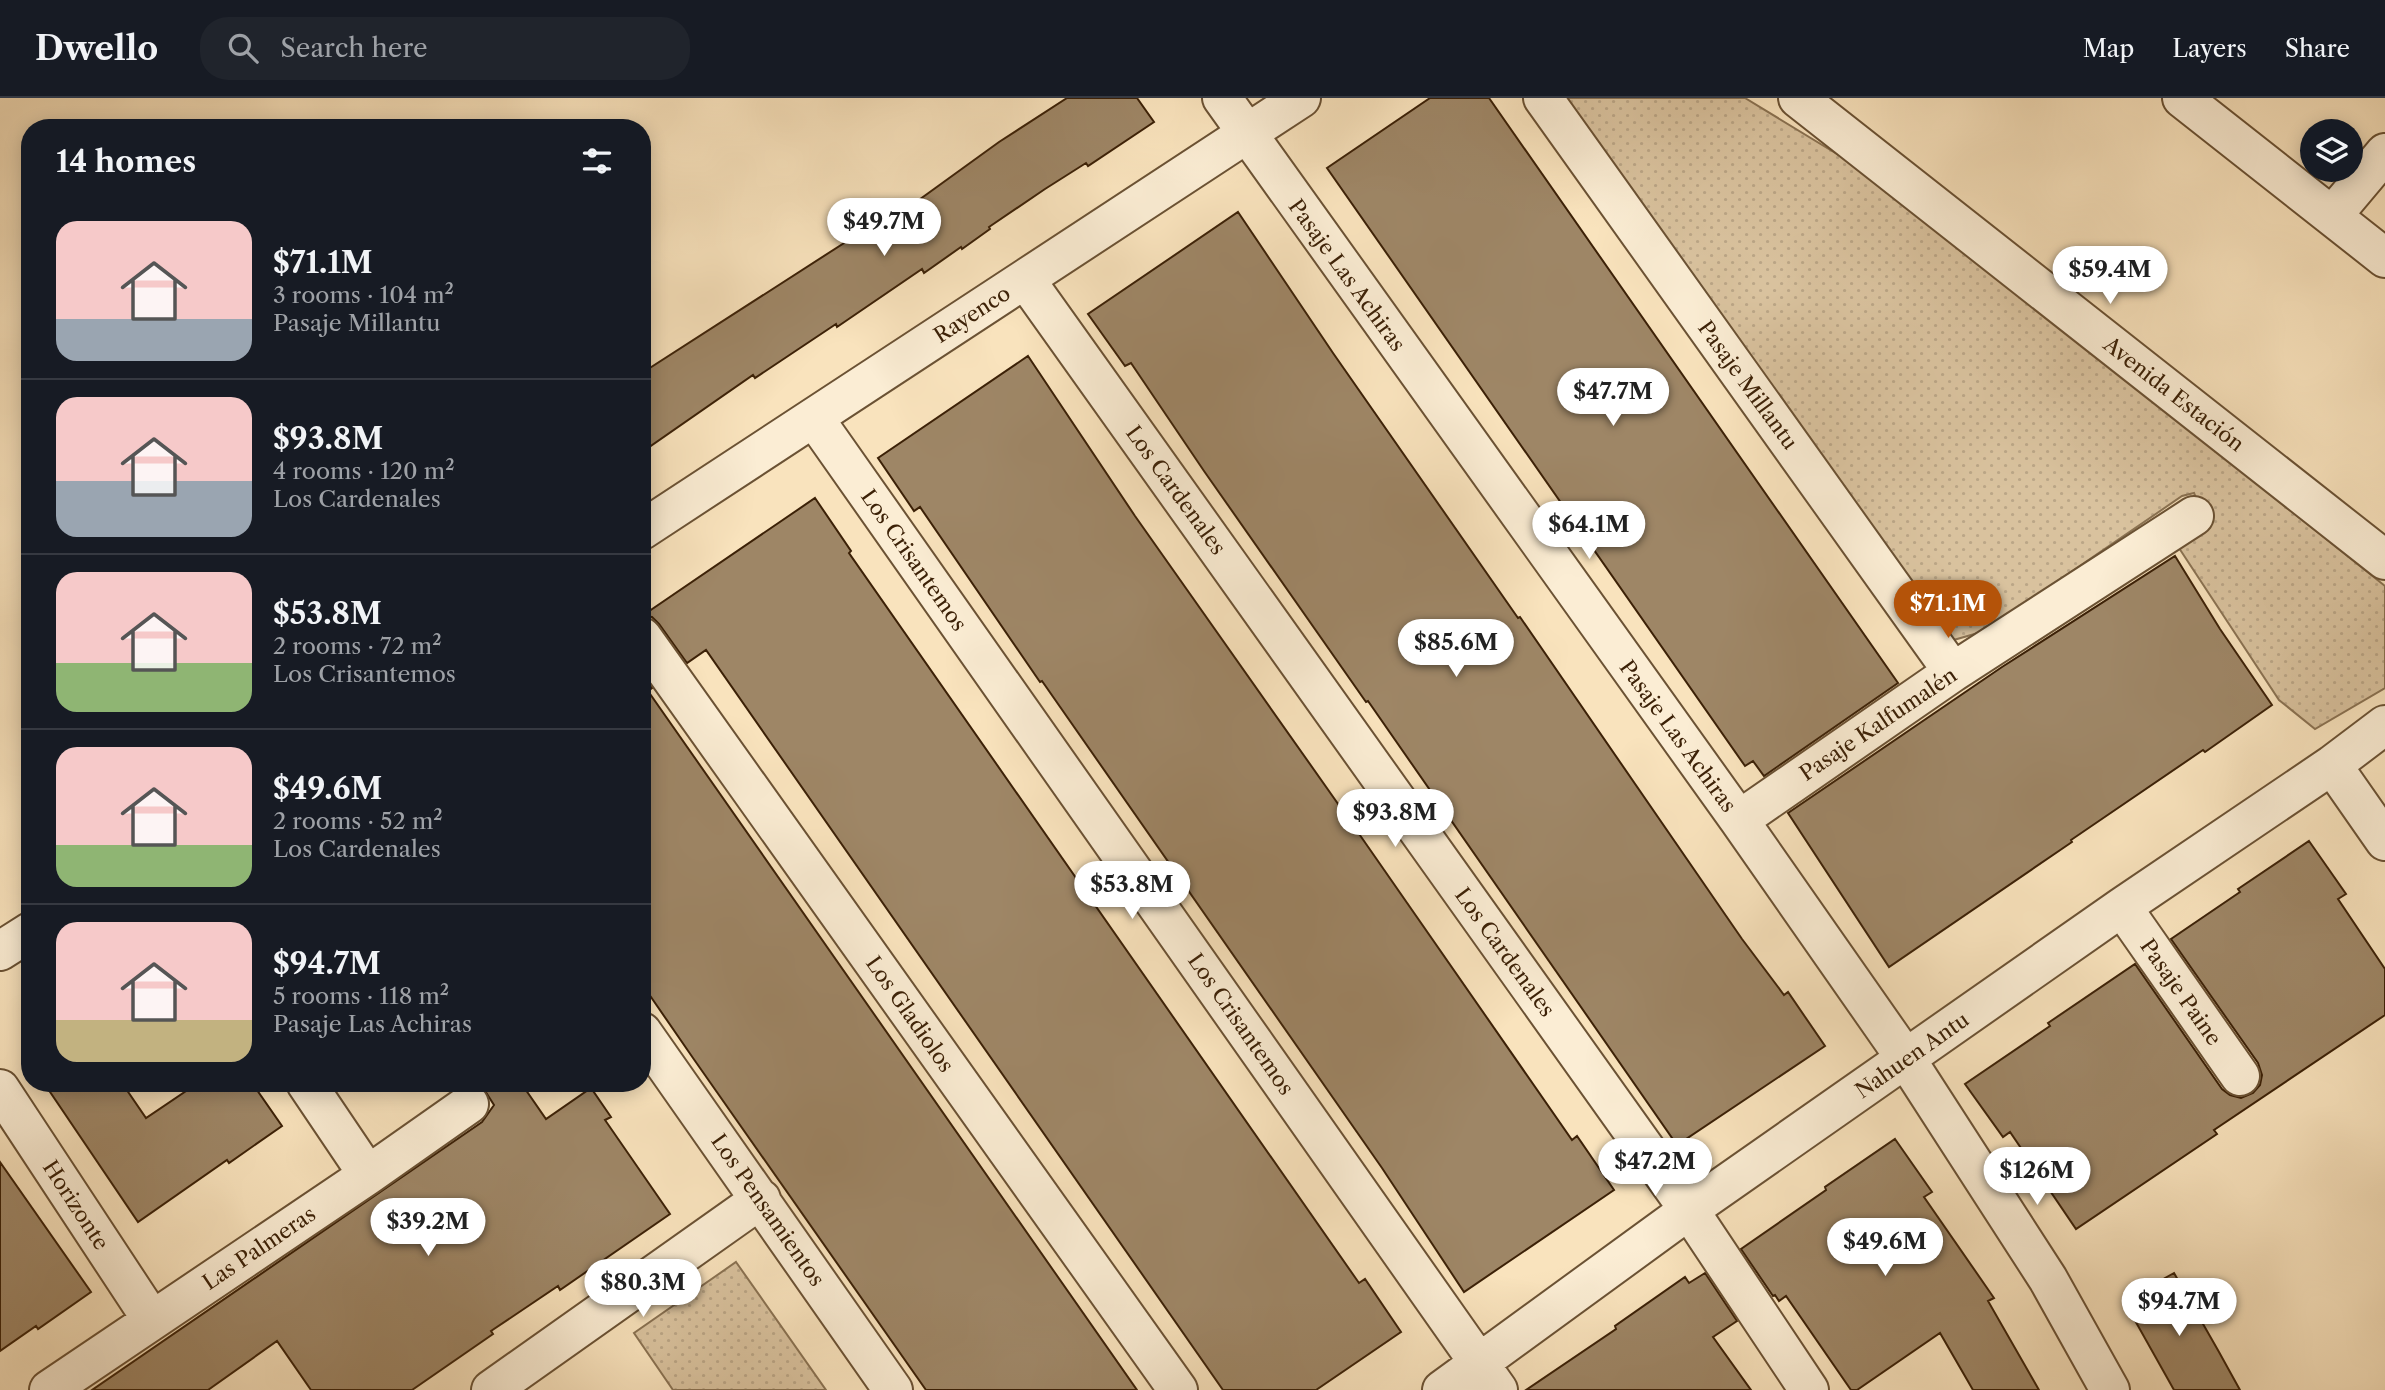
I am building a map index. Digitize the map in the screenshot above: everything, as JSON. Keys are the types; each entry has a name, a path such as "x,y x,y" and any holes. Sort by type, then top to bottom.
{"street":[{"name":"Pasaje Las Achiras","path":"1222,98 1739,820 1906,1059 2048,1279 2110,1390"},
{"name":"Rayenco","path":"651,524 1301,98"},
{"name":"Pasaje Millantu","path":"1543,98 1954,672"},
{"name":"Avenida Estación","path":"1798,98 2385,560"},
{"path":"2182,98 2385,258"},
{"path":"2332,216 2385,153"},
{"name":"Los Cardenales","path":"1025,279 1689,1210 1809,1390"},
{"name":"Los Crisantemos","path":"814,418 1489,1377"},
{"name":"Pasaje Kalfumalén","path":"1739,820 1954,672 2194,516"},
{"name":"Los Gladiolos","path":"651,650 1178,1390"},
{"name":"Nahuen Antu","path":"1442,1390 1489,1377 1689,1210 2332,765 2385,725"},
{"path":"2332,765 2385,841"},
{"name":"Pasaje Paine","path":"2122,908 2240,1076"},
{"path":"0,951 21,938"},
{"name":"Los Pensamientos","path":"651,1045 893,1390"},
{"name":"Horizonte","path":"0,1089 152,1320"},
{"path":"312,1092 368,1175"},
{"name":"Las Palmeras","path":"49,1390 368,1175 468,1104"},
{"path":"491,1390 761,1199"}],"shaded area":[{"path":"1562,98 1745,98 1865,171 2385,586 2385,688 2315,729 2279,700 2179,548 2208,526 2194,493 2182,496 1985,631 1950,641"},
{"path":"736,1262 826,1390 673,1390 634,1333"}],"building":[{"path":"1067,98 1137,98 1154,122 1088,166 1086,163 1045,189 924,273 922,269 837,327 836,324 755,378 753,375 651,446 651,367 869,227 871,230 915,200 916,202 999,142"},
{"path":"1430,98 1489,98 1898,683 1764,776 1753,761 1745,766 1327,168"},
{"path":"1238,212 1333,353 1518,618 1520,617 1742,939 1784,995 1788,992 1825,1046 1677,1145 1131,363 1125,366 1088,314"},
{"path":"1028,356 1135,516 1572,1140 1577,1136 1614,1190 1464,1292 1382,1168 920,507 914,511 878,458"},
{"path":"815,498 851,551 849,553 1359,1283 1365,1279 1401,1332 1316,1390 1223,1390 706,650 687,663 651,617 651,610"},
{"path":"2175,556 2220,629 2272,705 1889,967 1788,813 2002,667"},
{"path":"651,695 1137,1390 926,1390 651,997"},
{"path":"2309,841 2346,894 2338,899 2385,969 2385,1015 2214,1130 2217,1134 2076,1229 2010,1132 2003,1137 1965,1084 2135,964 2222,1089 2241,1098 2253,1093 2260,1085 2262,1075 2258,1063 2171,939"},
{"path":"50,1092 128,1092 146,1118 185,1092 258,1092 282,1126 229,1163 227,1160 138,1222"},
{"path":"486,1092 527,1092 546,1119 585,1092 594,1092 611,1117 605,1120 670,1214 560,1290 558,1286 491,1331 493,1334 412,1390 311,1390 277,1341 208,1390 92,1390 482,1122 494,1105"},
{"path":"1895,1139 1932,1192 1924,1197 1994,1298 1988,1301 2039,1390 1973,1390 1940,1333 1857,1390 1851,1390 1786,1296 1779,1301 1773,1296 1741,1249"},
{"path":"0,1162 91,1292 38,1329 36,1326 0,1351"},
{"path":"1705,1273 1737,1321 1713,1337 1751,1390 1526,1390 1616,1329 1615,1326 1685,1277 1689,1283"},
{"path":"2174,1273 2240,1390 2174,1390 2124,1301"}]}
